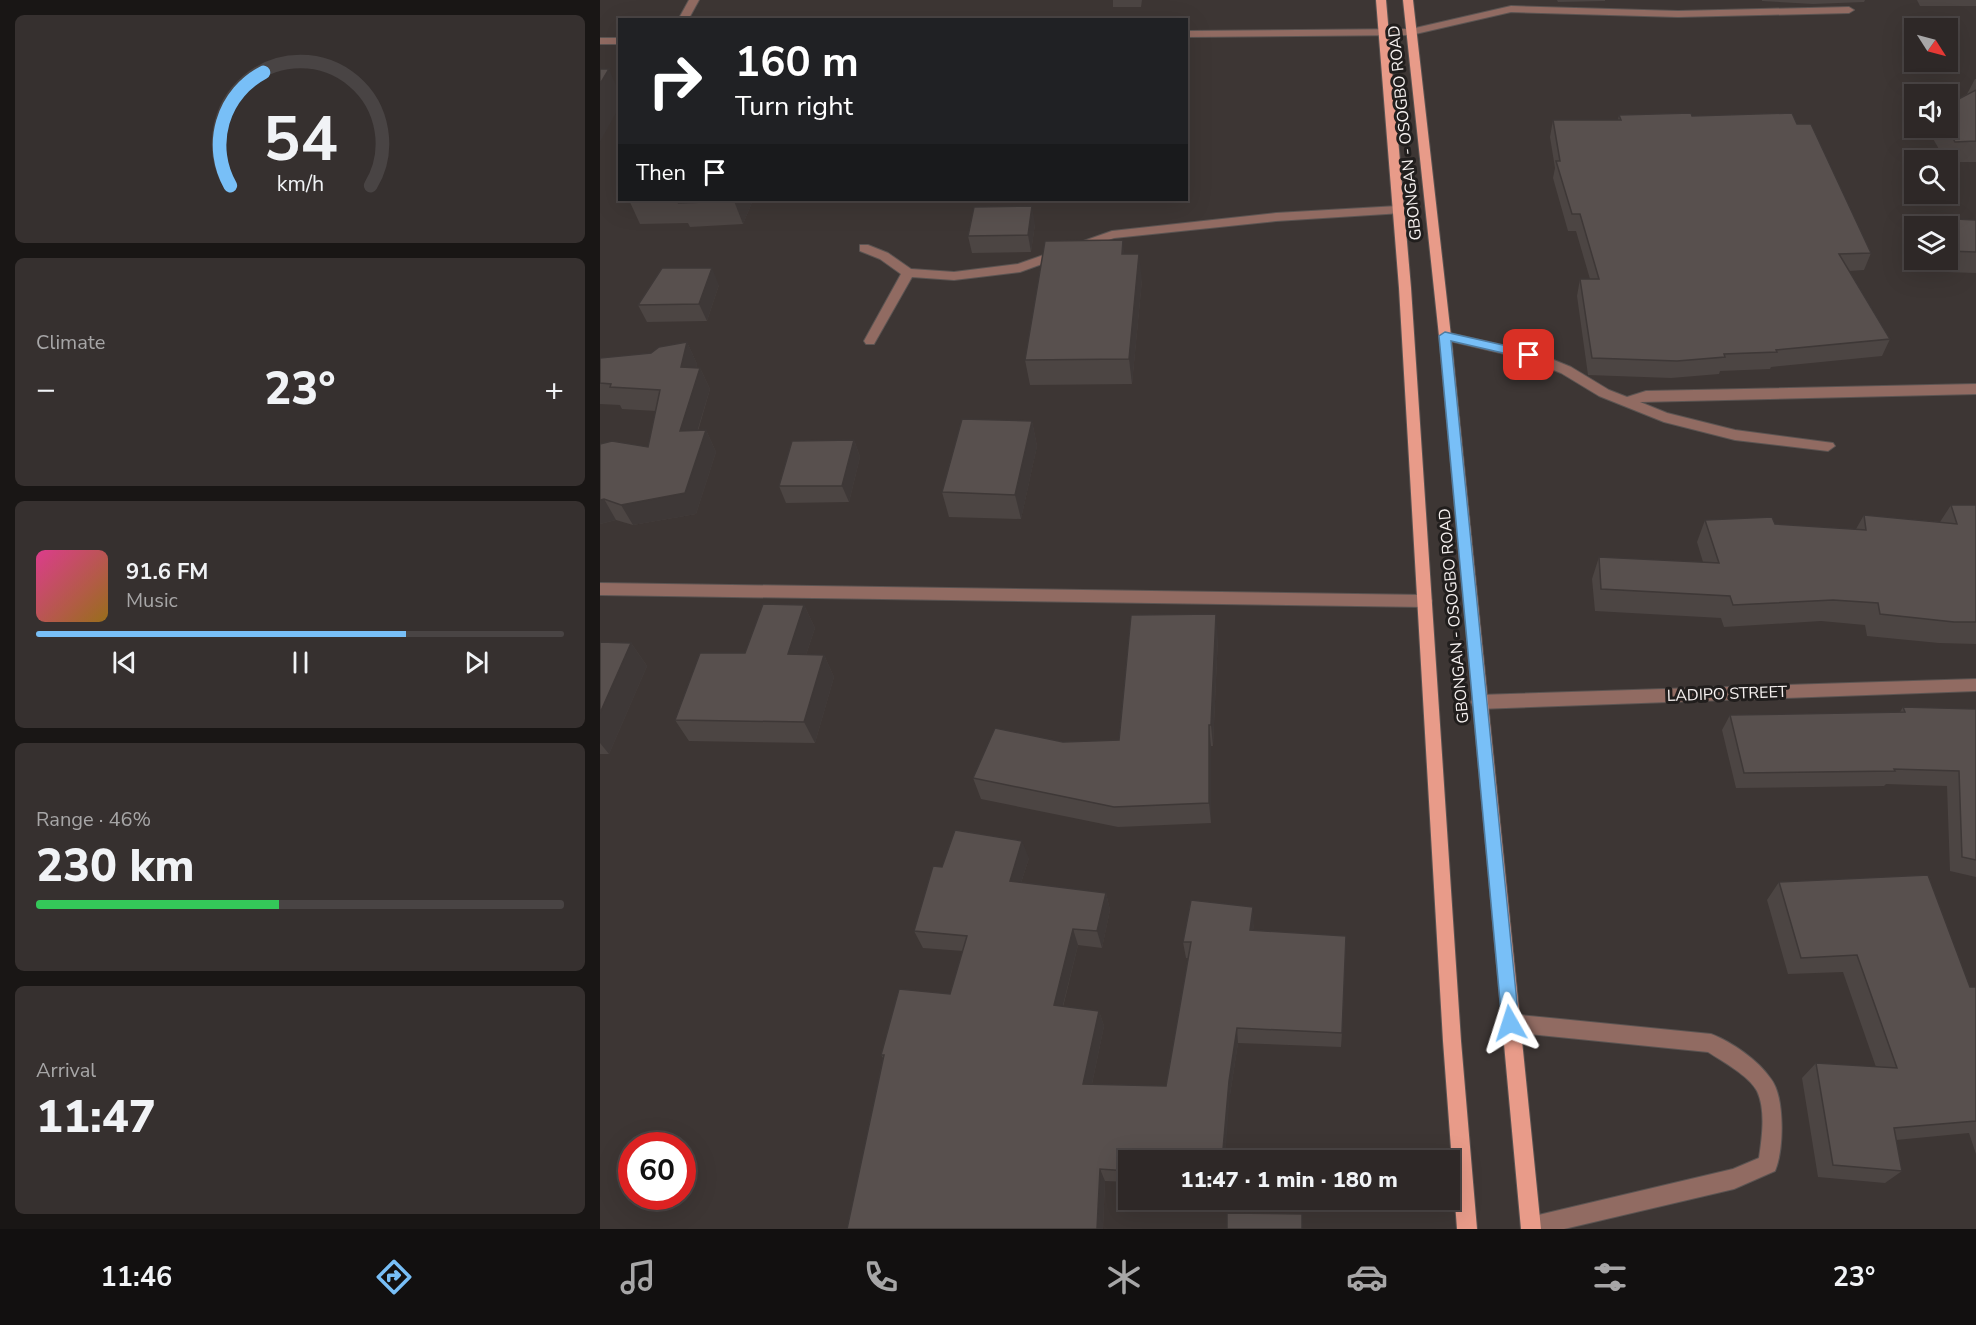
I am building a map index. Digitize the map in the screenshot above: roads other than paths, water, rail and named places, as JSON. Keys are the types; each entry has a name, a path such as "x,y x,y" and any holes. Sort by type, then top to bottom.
{"main road":[{"name":"GBONGAN - OSOGBO ROAD","path":"1381,0 1398,210 1452,1041 1467,1229"},
{"name":"GBONGAN - OSOGBO ROAD","path":"1408,0 1445,336 1530,1228"}],"street":[{"path":"684,18 694,0"},
{"path":"1188,34 1411,32 1511,9 1678,14 1849,10"},
{"path":"600,41 618,40"},
{"path":"864,248 884,256 908,273 954,276 1020,268 1112,235 1276,217 1398,210"},
{"path":"870,341 908,273"},
{"path":"1445,336 1529,355 1566,370 1604,393 1664,417 1735,435 1828,446"},
{"path":"1626,402 1646,396 1976,389"},
{"path":"600,589 1425,601"},
{"name":"LADIPO STREET","path":"1479,702 1976,685"},
{"path":"1510,1023 1711,1043 1742,1063 1766,1086 1773,1124 1768,1164 1734,1179 1530,1228"}]}
